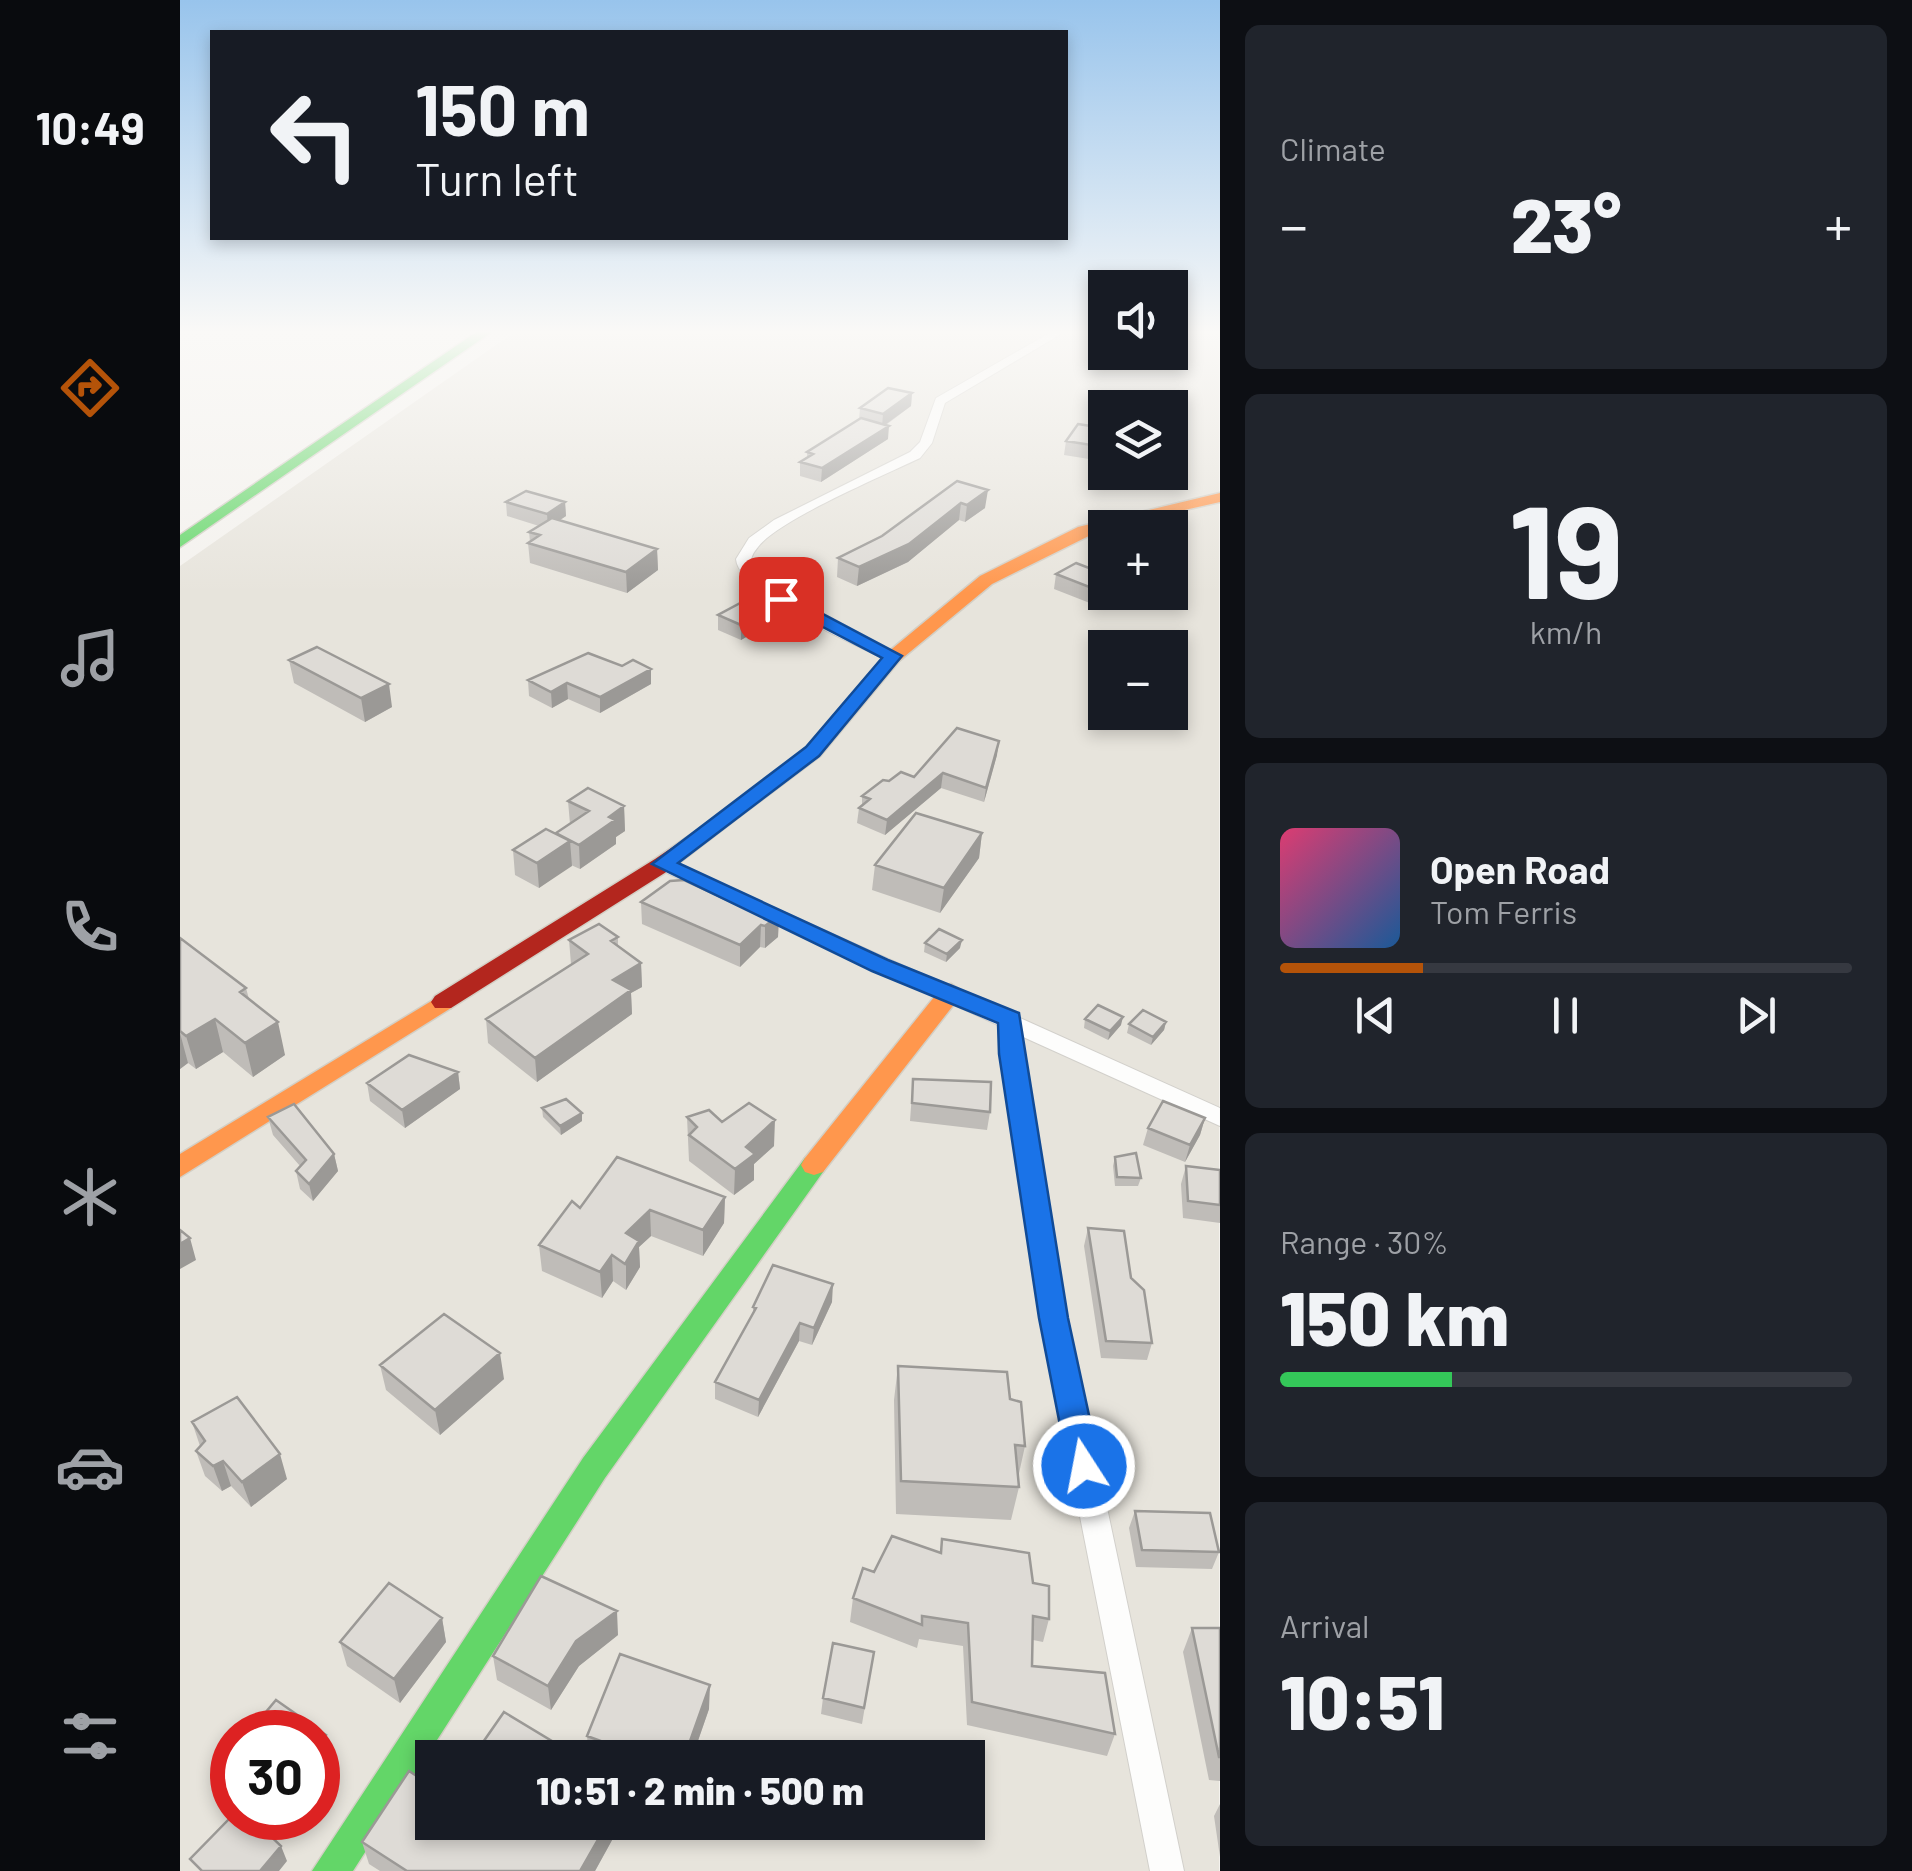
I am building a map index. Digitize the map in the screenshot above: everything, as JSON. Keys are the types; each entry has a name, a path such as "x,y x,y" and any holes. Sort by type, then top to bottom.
{"street":[{"path":"180,522 335,418"},
{"path":"180,542 360,418"},
{"path":"892,656 764,588 744,570 744,559 754,541 778,523 915,455 926,443 934,418"},
{"path":"180,1166 663,864 812,752 892,656 986,580 1084,530 1220,497"},
{"path":"663,864 880,966 951,992 1220,1118"},
{"path":"331,1871 594,1468 784,1204 951,992"},
{"path":"1010,1019 1011,1054 1054,1318 1167,1871"}],"shaded area":[{"path":"391,418 1088,418 1088,490 1188,490 1188,418 1219,418 1219,1871 180,1871 180,566"}],"building":[{"path":"861,418 889,426 822,468 800,462 813,454 807,452"},
{"path":"1078,424 1088,426 1088,445 1066,441"},
{"path":"957,481 988,490 967,505 961,503 909,544 859,567 838,558 882,536"},
{"path":"526,491 565,502 547,514 506,502"},
{"path":"552,518 657,549 626,572 528,543 540,535 529,532"},
{"path":"1076,563 1088,568 1088,587 1056,574"},
{"path":"757,594 780,603 741,625 718,615"},
{"path":"317,647 389,684 361,698 289,660"},
{"path":"588,653 622,666 633,660 651,669 600,697 567,683 551,692 528,680"},
{"path":"957,728 999,741 986,788 943,773 887,820 859,808 870,799 862,796 883,780 889,781 901,772 914,777"},
{"path":"588,788 624,806 609,817 615,820 579,845 556,833 589,811 568,801"},
{"path":"916,813 982,833 944,888 875,865"},
{"path":"546,829 570,841 537,863 513,850"},
{"path":"684,880 740,906 746,900 779,915 761,925 740,945 641,902 670,881"},
{"path":"599,924 618,937 611,941 641,963 613,980 631,990 535,1058 486,1019 588,954 569,940"},
{"path":"939,929 962,940 947,954 925,943"},
{"path":"180,938 246,988 240,992 278,1022 245,1043 215,1019 186,1036 180,1031"},
{"path":"1098,1005 1123,1017 1110,1031 1085,1019"},
{"path":"1143,1010 1166,1022 1153,1037 1129,1024"},
{"path":"409,1055 458,1072 402,1110 367,1083"},
{"path":"913,1079 991,1082 990,1112 912,1103"},
{"path":"566,1099 582,1113 560,1126 542,1108"},
{"path":"1163,1101 1205,1118 1190,1145 1148,1128"},
{"path":"749,1103 775,1120 746,1147 755,1154 735,1169 689,1135 697,1127 687,1117 709,1110 722,1122"},
{"path":"294,1104 334,1154 309,1184 296,1171 306,1160 268,1117"},
{"path":"1136,1153 1141,1178 1117,1177 1115,1157"},
{"path":"617,1157 725,1197 703,1230 650,1210 626,1233 639,1241 625,1264 612,1255 600,1272 539,1245 572,1201 580,1208"},
{"path":"1186,1166 1220,1170 1220,1205 1188,1201"},
{"path":"1088,1228 1124,1231 1131,1278 1144,1290 1152,1343 1106,1341"},
{"path":"180,1230 190,1238 180,1244"},
{"path":"773,1265 833,1284 814,1328 800,1323 759,1400 715,1382 756,1308 753,1307"},
{"path":"444,1314 500,1353 435,1410 380,1365"},
{"path":"898,1366 1007,1372 1010,1399 1021,1402 1025,1446 1015,1445 1019,1487 901,1481"},
{"path":"237,1397 280,1454 242,1482 223,1461 213,1466 196,1451 205,1441 192,1422"},
{"path":"1135,1511 1210,1513 1219,1552 1142,1550"},
{"path":"892,1536 941,1553 942,1539 1029,1553 1033,1583 1049,1586 1049,1619 1033,1616 1032,1666 1105,1673 1115,1734 972,1702 968,1623 922,1616 922,1625 853,1598 863,1568 874,1572"},
{"path":"541,1576 617,1611 576,1641 548,1686 493,1656"},
{"path":"389,1583 442,1618 394,1679 340,1642"},
{"path":"1192,1628 1220,1628 1220,1757 1219,1757"},
{"path":"833,1643 874,1652 864,1708 823,1698"},
{"path":"620,1654 710,1685 690,1740 598,1740 587,1736"},
{"path":"276,1700 290,1710 268,1710"},
{"path":"504,1712 550,1740 485,1740"},
{"path":"409,1771 415,1775 415,1840 598,1840 580,1871 407,1871 362,1842"},
{"path":"210,1839 275,1840 281,1846 260,1871 202,1871 190,1859"}],"traffic: fast":[{"path":"180,542 360,418"},
{"path":"331,1871 594,1468 814,1165"}],"traffic: slow":[{"path":"733,812 813,752 893,657 986,580 1084,530 1220,497"},
{"path":"814,1165 951,992"},
{"path":"180,1167 443,1002"}],"traffic: jam":[{"path":"443,1002 663,864 733,812"}],"route":[{"path":"781,599 892,656 812,752 663,864 880,966 1010,1019 1011,1054 1054,1318 1084,1466"}]}
